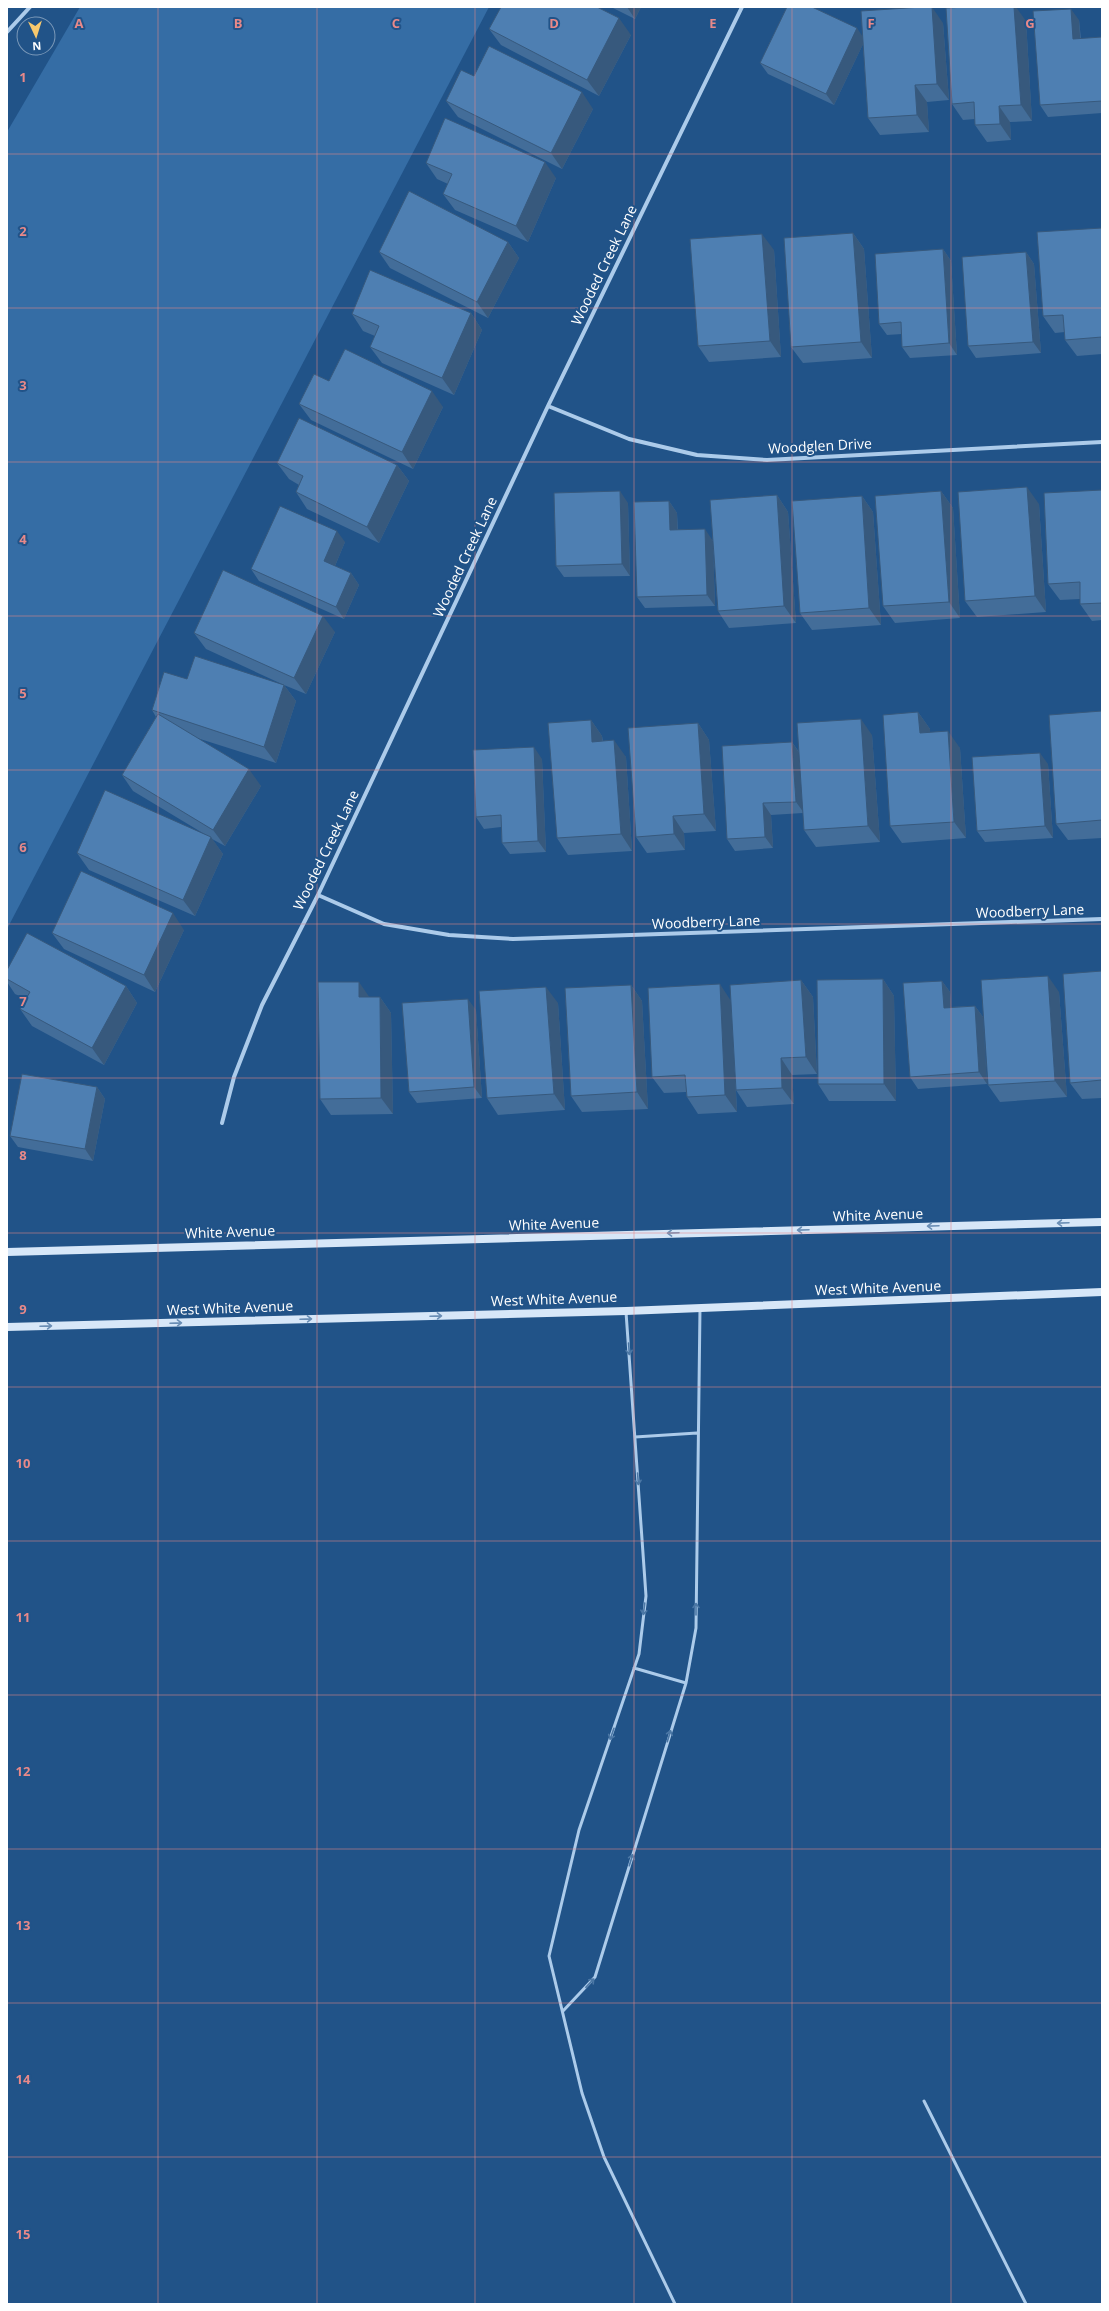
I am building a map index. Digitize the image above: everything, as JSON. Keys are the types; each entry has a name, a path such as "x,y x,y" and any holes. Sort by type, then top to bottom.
{"main road":[{"name":"White Avenue","path":"7,1252 1102,1222"},
{"name":"West White Avenue","path":"7,1327 626,1311 1102,1292"}],"street":[{"path":"7,32 30,7"},
{"name":"Wooded Creek Lane","path":"222,1123 234,1077 262,1005 318,895 548,406 742,7"},
{"name":"Woodglen Drive","path":"548,406 629,439 697,455 767,460 1102,442"},
{"name":"Woodberry Lane","path":"318,895 384,924 449,935 513,939 1102,919"}],"lane":[{"path":"564,2011 595,1977 686,1683 696,1628 697,1433 700,1308"},
{"path":"626,1311 646,1596 639,1654 580,1830 549,1956 564,2011 582,2093 604,2157 675,2304"},
{"path":"635,1437 697,1433"},
{"path":"634,1668 686,1683"},
{"path":"924,2101 1026,2304"}],"shaded area":[{"path":"80,7 489,7 7,929 7,132 51,56 56,56 56,48"}],"building":[{"path":"501,7 597,7 619,18 587,80 489,29"},
{"path":"787,7 812,7 857,28 826,94 760,63"},
{"path":"932,7 937,84 915,85 917,115 868,118 861,11"},
{"path":"1014,7 1021,105 999,106 1000,124 975,125 974,102 952,104 946,8"},
{"path":"1071,9 1073,39 1102,37 1102,101 1040,105 1033,11"},
{"path":"489,46 582,92 551,153 446,101 461,70 474,76"},
{"path":"445,118 545,162 516,226 443,194 452,174 426,163"},
{"path":"409,191 508,242 477,302 379,252"},
{"path":"1102,228 1102,337 1065,340 1063,315 1043,316 1037,232"},
{"path":"853,233 861,342 791,347 784,238"},
{"path":"762,234 770,341 698,346 690,239"},
{"path":"943,249 949,343 902,347 901,322 879,324 875,254"},
{"path":"1026,252 1033,342 968,346 962,257"},
{"path":"370,270 471,313 442,378 370,347 379,326 352,314"},
{"path":"345,349 432,391 402,452 299,404 314,374 329,381"},
{"path":"299,418 397,465 367,527 296,492 303,476 277,463"},
{"path":"1027,487 1035,596 965,601 958,492"},
{"path":"1102,490 1102,603 1080,604 1080,582 1048,584 1044,493"},
{"path":"620,491 622,564 556,566 554,493"},
{"path":"941,491 949,602 883,606 875,496"},
{"path":"777,495 784,606 718,611 710,500"},
{"path":"862,496 869,608 800,613 792,501"},
{"path":"669,501 670,530 705,529 707,595 637,597 634,502"},
{"path":"280,506 337,531 324,561 351,573 336,607 251,569"},
{"path":"223,570 323,616 294,678 194,633"},
{"path":"195,656 284,685 264,747 152,710 164,672 187,679"},
{"path":"1102,711 1102,820 1056,824 1049,715"},
{"path":"918,712 920,733 948,731 954,822 890,826 883,715"},
{"path":"158,714 249,769 213,830 122,775"},
{"path":"861,719 868,826 804,830 797,723"},
{"path":"591,720 592,742 614,740 621,834 557,838 548,723"},
{"path":"698,723 704,814 673,816 674,834 636,837 628,728"},
{"path":"792,742 796,802 763,803 765,837 727,839 722,746"},
{"path":"534,747 538,841 502,843 501,815 476,817 473,750"},
{"path":"1040,753 1045,826 977,831 972,757"},
{"path":"105,790 211,837 183,900 77,853"},
{"path":"81,871 173,913 144,975 52,933"},
{"path":"27,933 126,986 92,1048 20,1009 30,992 7,979 7,970"},
{"path":"1102,971 1102,1080 1070,1083 1063,974"},
{"path":"1048,976 1055,1081 988,1085 981,980"},
{"path":"883,979 884,1084 818,1084 817,980"},
{"path":"801,980 806,1057 781,1058 782,1088 736,1090 730,985"},
{"path":"942,981 944,1008 975,1006 979,1072 910,1077 903,983"},
{"path":"318,982 359,982 359,997 380,997 381,1098 320,1099"},
{"path":"720,984 725,1095 687,1097 685,1075 652,1077 648,988"},
{"path":"631,985 637,1092 571,1096 565,988"},
{"path":"546,987 554,1094 487,1098 479,991"},
{"path":"468,999 474,1087 409,1092 402,1003"},
{"path":"22,1074 97,1087 85,1149 10,1136"}]}
